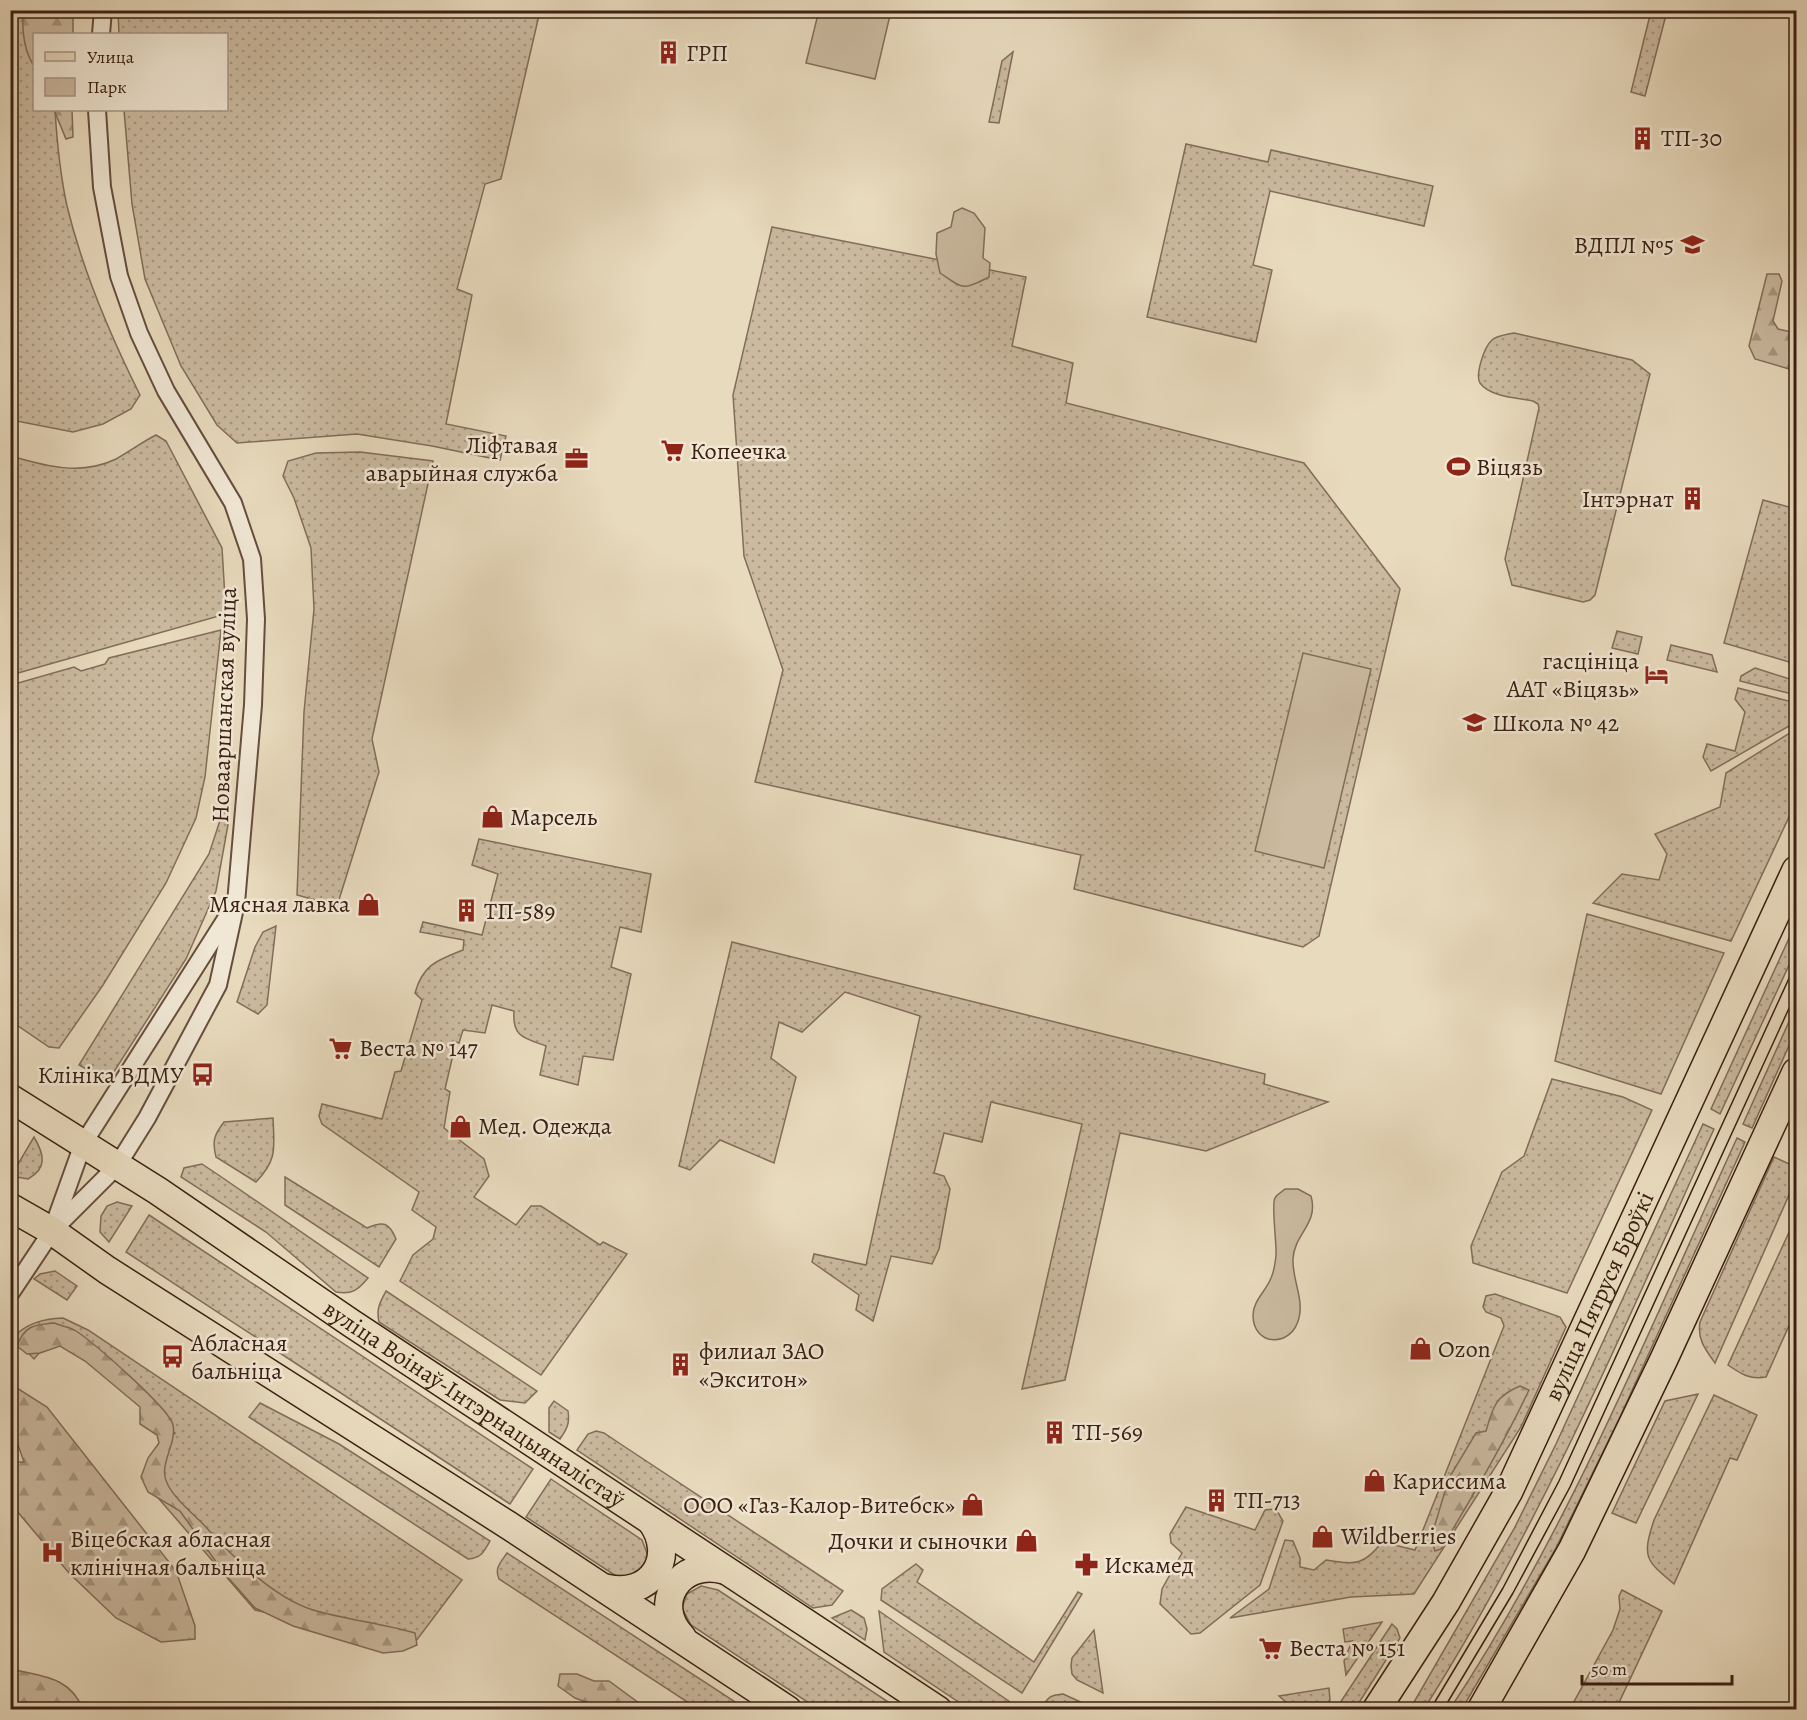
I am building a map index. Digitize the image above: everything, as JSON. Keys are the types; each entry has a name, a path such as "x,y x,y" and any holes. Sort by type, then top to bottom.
{"main road":[{"name":"вуліца Пятруся Броўкі","path":"1376,1710 1446,1602 1509,1491 1797,870"},
{"path":"1481,1710 1572,1550 1664,1359 1797,1072"},
{"name":"вуліца Воінаў-Інтэрнацыяналістаў","path":"10,1098 117,1166 938,1710"},
{"path":"10,1207 52,1231 117,1276 606,1588 788,1710"},
{"path":"606,1588 627,1591 636,1588 653,1576 662,1558 662,1548 657,1529 651,1521"},
{"path":"682,1638 676,1631 669,1613 671,1594 675,1585 688,1572 696,1569 706,1567 724,1569"}],"street":[{"path":"101,33 103,10"},
{"name":"Новааршанская вуліца","path":"52,1231 117,1166 147,1118 218,985 236,903 254,705 256,619 252,559 233,503 166,391 139,333 119,276 102,187 97,111"},
{"name":"Новааршанская вуліца","path":"52,1231 83,1144 236,903"},
{"path":"10,1294 52,1231"}],"green space":[{"path":"819,10 891,11 875,79 806,63"},
{"path":"11,11 58,11 33,33 33,111 55,111 62,182 73,231 98,303 140,395 131,409 103,424 73,432 11,420 11,397 17,392 10,377"},
{"path":"23,11 73,11 73,33 33,33 33,64 24,40"},
{"path":"118,11 540,11 501,179 485,184 457,289 472,295 446,424 506,436 500,460 357,434 237,443 217,425 181,366 145,279 132,204 124,111 228,111 228,33 119,33"},
{"path":"1651,11 1667,11 1645,96 1631,92"},
{"path":"1013,52 999,123 989,122 1002,61"},
{"path":"54,111 72,111 73,137 66,139"},
{"path":"1186,144 1268,162 1271,150 1433,186 1424,226 1270,191 1253,265 1272,270 1256,342 1147,317"},
{"path":"962,208 974,213 985,228 983,258 990,263 989,277 968,286 959,285 940,273 936,254 937,233 951,227 954,212"},
{"path":"772,227 1026,277 1012,346 1073,363 1066,403 1304,463 1400,589 1319,936 1303,947 1074,889 1081,855 755,782 783,670 744,556 733,395"},
{"path":"1767,274 1779,274 1782,281 1773,321 1778,329 1796,333 1796,371 1755,359 1749,346"},
{"path":"1514,333 1632,360 1650,374 1595,595 1583,602 1512,585 1505,559 1539,408 1538,404 1533,401 1505,396 1485,388 1480,383 1479,368 1483,355 1492,340"},
{"path":"156,435 166,441 222,548 226,614 11,675 11,456 63,468 90,467 116,459"},
{"path":"360,452 433,461 372,739 379,772 337,906 297,895 304,712 314,609 311,548 294,498 283,476 288,461 316,453"},
{"path":"1763,500 1796,509 1796,664 1724,643"},
{"path":"221,630 205,777 196,818 166,883 103,985 59,1048 49,1047 11,1021 11,685 74,667 81,671 105,664 109,658"},
{"path":"1617,631 1642,637 1638,654 1612,648"},
{"path":"1671,645 1712,655 1717,672 1667,660"},
{"path":"1303,653 1371,669 1324,868 1255,851"},
{"path":"1755,668 1796,681 1796,695 1740,681 1741,676"},
{"path":"1738,688 1796,703 1796,722 1711,771 1703,757 1707,744 1735,751 1745,712 1735,699"},
{"path":"1796,729 1796,802 1731,941 1593,903 1622,874 1659,880 1667,854 1655,834 1720,807 1726,773"},
{"path":"229,793 228,825 216,891 186,959 108,1081 79,1065 209,854"},
{"path":"479,839 651,874 641,932 620,927 611,967 631,974 613,1060 583,1056 578,1085 540,1075 546,1046 526,1038 517,1031 514,1011 492,1005 485,1033 463,1030 459,1043 456,1042 445,1089 450,1092 444,1128 484,1159 489,1176 474,1197 516,1225 531,1206 541,1206 600,1245 603,1242 627,1254 541,1375 400,1281 413,1255 433,1239 436,1227 412,1210 419,1192 322,1124 319,1116 322,1104 382,1119 395,1072 401,1071 422,1000 415,993 418,983 422,975 433,964 463,950 464,940 420,932 423,922 482,935 498,874 472,865"},
{"path":"1587,914 1724,953 1661,1094 1555,1061"},
{"path":"1796,923 1796,950 1720,1114 1711,1109"},
{"path":"276,926 267,1005 258,1014 237,1002 255,947 263,932"},
{"path":"732,942 1265,1074 1264,1084 1328,1102 1206,1151 1120,1133 1065,1380 1022,1389 1082,1124 991,1102 982,1142 944,1133 934,1173 944,1176 950,1189 939,1249 932,1264 891,1256 873,1321 856,1310 859,1295 812,1262 814,1254 866,1265 920,1016 845,992 802,1032 779,1022 771,1058 796,1077 774,1163 720,1140 690,1170 679,1166"},
{"path":"1796,1006 1796,1030 1752,1128 1743,1124"},
{"path":"1552,1079 1623,1097 1652,1110 1567,1293 1473,1263 1471,1246 1502,1172 1524,1156"},
{"path":"273,1118 273,1153 268,1167 256,1182 216,1157 215,1138 224,1122"},
{"path":"1703,1124 1714,1129 1614,1351 1543,1497 1506,1569 1424,1709 1410,1709 1514,1529 1556,1444"},
{"path":"34,1137 42,1155 39,1170 28,1179 11,1176"},
{"path":"1737,1138 1745,1142 1620,1417 1556,1548 1462,1709 1450,1709 1493,1641 1569,1501 1638,1357"},
{"path":"1774,1157 1796,1167 1796,1179 1715,1363 1701,1339 1700,1322"},
{"path":"202,1164 368,1278 354,1291 336,1292 266,1232 181,1177 184,1168"},
{"path":"285,1177 367,1228 377,1224 388,1226 396,1239 379,1267 285,1205"},
{"path":"1285,1189 1298,1189 1311,1196 1313,1206 1309,1222 1294,1250 1294,1274 1300,1304 1299,1318 1289,1335 1273,1340 1259,1333 1253,1315 1255,1305 1274,1271 1276,1250 1274,1202"},
{"path":"117,1202 132,1206 109,1242 100,1232 101,1216 107,1206"},
{"path":"149,1215 533,1469 510,1504 126,1252"},
{"path":"1796,1217 1796,1310 1766,1377 1750,1377 1728,1365"},
{"path":"55,1271 77,1286 67,1300 34,1279 40,1274"},
{"path":"386,1291 537,1391 525,1403 500,1400 379,1322 379,1306"},
{"path":"1495,1294 1560,1317 1566,1327 1521,1427 1414,1594 1351,1597 1230,1618 1269,1589 1285,1540 1293,1541 1300,1558 1300,1567 1314,1570 1326,1560 1351,1563 1363,1560 1382,1542 1415,1550 1504,1326 1501,1318 1486,1312 1483,1307 1486,1296"},
{"path":"63,1318 88,1330 462,1580 413,1645 255,1610 147,1485 152,1460 175,1433 57,1333 34,1359 13,1337 24,1328 36,1323"},
{"path":"54,1323 74,1330 98,1348 130,1376 169,1417 174,1432 165,1469 167,1483 183,1505 253,1574 282,1595 313,1610 415,1633 417,1645 403,1651 383,1653 293,1626 255,1608 224,1573 180,1511 148,1492 141,1477 148,1458 159,1443 157,1435 140,1424 140,1407 85,1361 60,1346 40,1353 27,1354 17,1346 23,1334 31,1327"},
{"path":"1520,1386 1529,1390 1509,1431 1441,1549 1435,1551 1431,1538 1449,1478 1476,1433 1486,1431 1497,1403 1506,1394"},
{"path":"11,1388 17,1388 47,1407 176,1571 195,1626 195,1639 161,1642 116,1618 69,1573 11,1504 11,1462 24,1462 12,1428"},
{"path":"1698,1394 1636,1523 1612,1513 1665,1401"},
{"path":"1714,1395 1757,1415 1737,1460 1730,1458 1674,1584 1652,1563 1647,1550 1648,1542 1654,1520"},
{"path":"554,1401 568,1411 567,1426 560,1439 549,1432 549,1408"},
{"path":"260,1403 339,1444 490,1541 486,1548 479,1556 468,1559 249,1417"},
{"path":"596,1431 604,1433 843,1591 832,1605 813,1608 577,1450 588,1434"},
{"path":"551,1479 642,1540 648,1556 645,1571 631,1580 616,1576 526,1517"},
{"path":"1186,1507 1255,1530 1265,1510 1276,1509 1283,1521 1260,1585 1200,1633 1191,1634 1160,1604 1162,1589 1182,1553 1171,1543 1170,1534"},
{"path":"507,1553 746,1709 698,1709 499,1579 498,1568"},
{"path":"916,1564 923,1570 917,1582 1034,1662 1078,1592 1082,1594 1022,1693 881,1600 882,1589"},
{"path":"701,1586 718,1590 899,1709 818,1709 691,1625 682,1608 687,1594"},
{"path":"1622,1590 1662,1611 1616,1709 1570,1709 1613,1630 1620,1609 1619,1596"},
{"path":"851,1610 864,1618 867,1629 865,1640 832,1618"},
{"path":"879,1611 1013,1704 1012,1709 969,1709 884,1652"},
{"path":"1382,1622 1346,1675 1344,1661 1352,1641 1345,1642 1343,1629"},
{"path":"1392,1624 1397,1629 1400,1638 1355,1709 1336,1709"},
{"path":"1094,1630 1103,1693 1077,1680 1072,1674 1072,1658"},
{"path":"11,1669 44,1676 63,1684 77,1698 83,1709 11,1709"},
{"path":"560,1674 577,1674 594,1681 609,1681 647,1709 605,1709 575,1698 558,1686"},
{"path":"1329,1688 1330,1700 1323,1709 1294,1709 1279,1696"},
{"path":"1063,1694 1096,1709 1051,1709 1044,1705 1051,1696"}],"tram line":[{"path":"1430,1710 1503,1588 1559,1481 1796,963"},
{"path":"1443,1710 1513,1593 1570,1487 1796,993"}],"place":[{"name":"ГРП","path":"668,53"},
{"name":"ТП-30","path":"1643,138"},
{"name":"ВДПЛ №5","path":"1692,245"},
{"name":"Копеечка","path":"672,451"},
{"name":"Ліфтавая аварыйная служба","path":"576,459"},
{"name":"Віцязь","path":"1458,467"},
{"name":"Інтэрнат","path":"1692,499"},
{"name":"гасцініца ААТ «Віцязь»","path":"1657,675"},
{"name":"Школа № 42","path":"1474,723"},
{"name":"Марсель","path":"492,817"},
{"name":"Мясная лавка","path":"368,904"},
{"name":"ТП-589","path":"466,911"},
{"name":"Веста № 147","path":"341,1048"},
{"name":"Клініка ВДМУ","path":"202,1075"},
{"name":"Мед. Одежда","path":"460,1126"},
{"name":"Ozon","path":"1420,1349"},
{"name":"Абласная бальніца","path":"173,1357"},
{"name":"филиал ЗАО «Экситон»","path":"681,1365"},
{"name":"ТП-569","path":"1054,1432"},
{"name":"Кариссима","path":"1374,1481"},
{"name":"ТП-713","path":"1216,1500"},
{"name":"ООО «Газ-Калор-Витебск»","path":"973,1505"},
{"name":"Wildberries","path":"1323,1536"},
{"name":"Дочки и сыночки","path":"1026,1541"},
{"name":"Віцебская абласная клінічная бальніца","path":"52,1553"},
{"name":"Искамед","path":"1086,1565"},
{"name":"Веста № 151","path":"1271,1648"}]}
